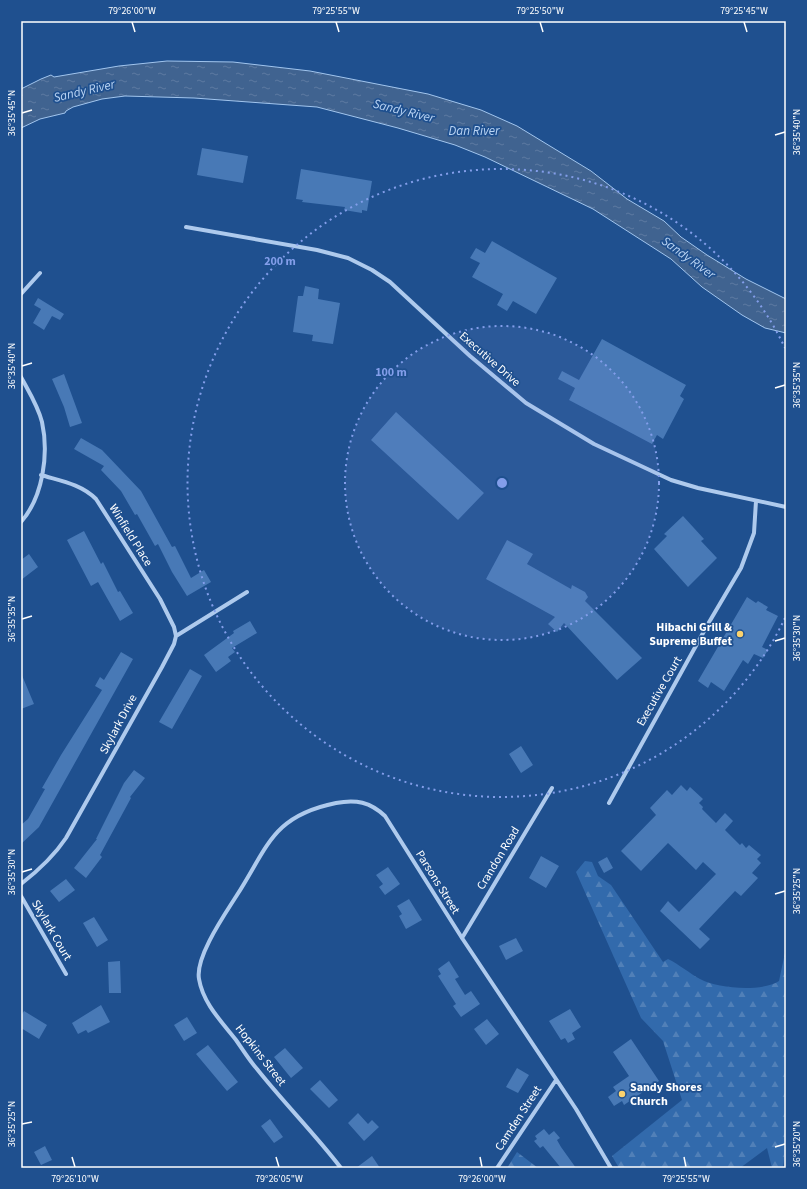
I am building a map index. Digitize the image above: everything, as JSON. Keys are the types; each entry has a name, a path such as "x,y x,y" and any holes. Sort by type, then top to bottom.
{"street":[{"name":"Executive Drive","path":"186,227 318,250 348,258 372,270 390,282 508,389 526,403 594,444 671,480 698,488 786,507"},
{"path":"21,294 40,273"},
{"path":"21,378 36,406 41,421 44,450 41,475 35,502 21,522"},
{"name":"Winfield Place","path":"41,475 79,486 88,491 96,499 160,599 174,626 176,636"},
{"name":"Executive Court","path":"609,803 708,624 741,568 754,533 756,501"},
{"path":"176,636 247,592"},
{"name":"Skylark Drive","path":"21,884 46,863 66,838 162,667 174,644 176,636"},
{"name":"Crandon Road","path":"462,938 552,788"},
{"name":"Parsons Street","path":"209,943 262,852 280,829 293,818 308,811 349,801 369,804 385,816 462,938 576,1109 611,1168"},
{"name":"Skylark Court","path":"21,896 66,974"},
{"name":"Hopkins Street","path":"209,943 199,962 198,972 199,980 209,1006 256,1069 341,1168"},
{"name":"Camden Street","path":"497,1168 556,1080"}],"green space":[{"path":"585,861 592,862 598,876 611,885 663,962 668,959 700,979 718,985 740,988 762,987 771,984 779,981 786,948 786,1141 783,1168 772,1168 767,1148 740,1168 619,1168 612,1156 682,1100 663,1041 641,1018 576,872"},
{"path":"517,1152 538,1168 507,1168"}],"water":[{"name":"Dan River","path":"167,61 233,62 310,71 428,94 481,110 517,126 591,171 627,199 664,221 681,237 707,255 746,279 786,299 786,333 765,328 742,315 702,287 671,259 593,209 485,157 455,145 398,128 317,107 194,98 125,96 102,99 73,107 65,113 40,119 21,128 21,89 41,79 51,75 54,77 119,66"}],"building":[{"path":"202,148 248,156 243,183 197,175"},
{"path":"301,169 372,181 367,211 362,210 362,213 344,210 345,207 302,202 303,200 296,199"},
{"path":"492,241 557,278 536,314 513,301 507,311 497,305 503,294 472,277 480,263 470,258 476,248 485,253"},
{"path":"305,286 319,289 318,299 340,303 333,344 312,341 313,335 293,332 298,296 303,296"},
{"path":"38,298 64,314 60,320 52,316 44,330 33,323 41,309 34,305"},
{"path":"602,339 686,385 680,396 684,399 663,439 657,435 652,444 569,400 575,388 558,379 562,371 579,380"},
{"path":"64,374 82,423 70,427 64,407 52,379"},
{"path":"396,412 484,493 458,520 371,440"},
{"path":"81,438 102,450 141,491 172,547 175,546 191,578 204,570 211,582 187,596 172,572 158,544 155,546 137,514 135,515 121,491 101,470 104,466 74,449"},
{"path":"683,516 704,539 701,541 717,558 688,587 654,549 667,536 664,534"},
{"path":"84,531 101,564 103,562 118,592 120,591 133,613 120,621 98,582 91,586 67,540"},
{"path":"507,540 533,554 527,564 571,589 572,585 585,592 588,597 585,601 642,658 617,680 564,623 557,632 548,624 555,617 486,579"},
{"path":"29,554 38,567 21,580 21,560"},
{"path":"747,597 756,603 758,601 768,607 766,610 778,616 762,647 768,650 763,658 754,654 748,664 743,660 724,691 711,682 708,688 698,681"},
{"path":"250,621 257,633 232,648 235,652 228,657 231,661 216,672 204,655 234,633 233,631"},
{"path":"121,652 133,659 39,827 21,844 21,825 28,819 45,789 42,788 102,690 95,686 100,677 104,680"},
{"path":"190,669 202,676 172,729 159,722"},
{"path":"21,673 34,704 21,709"},
{"path":"521,746 533,765 521,773 509,754"},
{"path":"134,770 145,778 130,797 131,798 100,855 102,857 86,878 74,868 97,839 124,783"},
{"path":"681,785 687,791 690,787 703,799 699,803 703,807 702,809 716,823 725,813 733,821 725,830 740,845 742,843 746,848 749,845 761,855 757,859 761,863 752,873 758,878 741,896 735,891 699,929 710,939 700,949 660,911 668,901 679,912 716,874 703,862 696,870 668,843 641,871 621,851 656,815 650,808 667,790 672,795"},
{"path":"541,856 559,866 546,888 529,878"},
{"path":"607,857 613,868 604,873 598,862"},
{"path":"388,867 400,884 385,895 379,887 383,884 376,875"},
{"path":"66,879 75,890 59,902 50,891"},
{"path":"409,899 422,920 406,929 399,916 402,914 397,906"},
{"path":"94,917 108,940 97,947 83,923"},
{"path":"516,938 523,951 506,960 499,946"},
{"path":"120,961 121,993 109,993 108,962"},
{"path":"449,961 459,977 455,979 465,995 471,991 480,1004 461,1017 453,1006 456,1004 438,976 441,974 438,969"},
{"path":"101,1005 110,1022 88,1033 86,1030 78,1034 72,1023"},
{"path":"570,1009 581,1027 572,1033 575,1039 568,1043 565,1038 561,1040 549,1021"},
{"path":"24,1011 47,1025 39,1039 21,1028 21,1016"},
{"path":"187,1017 197,1033 184,1041 174,1025"},
{"path":"487,1019 499,1034 486,1045 474,1029"},
{"path":"631,1039 659,1081 624,1105 622,1101 614,1106 608,1097 616,1091 613,1087 629,1076 613,1052"},
{"path":"208,1045 238,1082 227,1091 196,1054"},
{"path":"285,1048 303,1068 291,1078 274,1057"},
{"path":"517,1068 529,1075 518,1093 506,1087"},
{"path":"320,1080 338,1100 329,1108 310,1089"},
{"path":"358,1113 368,1124 372,1120 379,1127 364,1141 348,1123"},
{"path":"270,1119 283,1137 274,1143 261,1126"},
{"path":"544,1129 549,1135 554,1131 560,1138 557,1140 576,1168 561,1168 543,1146 540,1148 534,1141 537,1139 535,1136"},
{"path":"45,1146 52,1160 41,1165 34,1152"},
{"path":"372,1156 380,1168 356,1168"}],"place":[{"name":"Hibachi Grill & Supreme Buffet","path":"740,634"},
{"name":"Sandy Shores Church","path":"622,1094"}],"water label":[{"name":"Sandy River","path":"84,90"},
{"name":"Sandy River","path":"404,110"},
{"name":"Sandy River","path":"689,257"}]}
